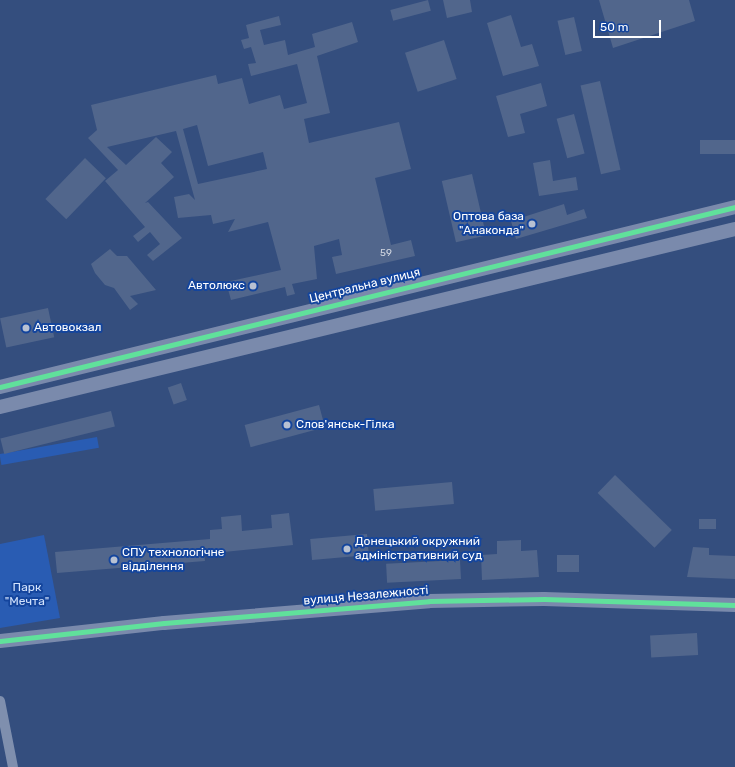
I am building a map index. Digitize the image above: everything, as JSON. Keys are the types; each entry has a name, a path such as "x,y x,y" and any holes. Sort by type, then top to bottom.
{"street":[{"name":"Центральна вулиця","path":"0,387 735,207"},
{"path":"0,407 735,229"},
{"name":"вулиця Незалежності","path":"0,641 164,623 429,601 544,599 735,605"},
{"path":"0,701 13,767"}],"green space":[{"path":"97,437 99,448 1,465 0,454"},
{"name":"Парк \"Мечта\"","path":"44,535 60,618 0,628 0,544"}],"building":[{"path":"428,0 431,11 393,21 390,10"},
{"path":"443,0 470,0 472,12 447,18"},
{"path":"599,0 689,0 695,21 613,48"},
{"path":"511,15 521,47 532,44 539,66 503,76 487,23"},
{"path":"279,16 281,25 260,30 264,45 285,40 288,55 315,47 312,34 352,22 358,42 317,56 330,113 304,119 309,143 399,122 411,169 375,178 391,245 411,240 415,256 336,274 332,257 342,255 339,239 314,246 317,279 292,284 295,294 287,296 285,287 231,300 226,282 281,270 268,222 228,232 235,219 213,224 211,215 178,218 174,197 189,194 195,200 176,131 107,147 126,165 156,137 172,152 161,163 174,177 145,203 148,202 182,238 153,261 147,255 160,244 150,232 138,242 133,236 145,227 105,181 118,170 88,138 97,130 91,105 216,75 218,84 242,78 249,104 280,95 284,109 307,103 297,64 251,76 248,64 256,63 251,47 244,49 241,40 249,38 246,25","holes":["197,125 208,166 263,152 267,169 198,184 183,129"]},
{"path":"574,17 582,51 565,55 557,21"},
{"path":"444,40 457,79 418,92 405,53"},
{"path":"600,81 620,170 601,174 581,85"},
{"path":"541,83 547,106 520,114 525,133 508,137 496,96"},
{"path":"574,114 585,154 567,158 557,119"},
{"path":"700,140 735,140 735,154 700,154"},
{"path":"85,158 106,178 66,219 45,199"},
{"path":"550,160 553,181 576,177 578,190 539,196 533,163"},
{"path":"472,174 486,235 456,242 442,181"},
{"path":"564,204 567,215 584,209 587,218 516,239 511,221"},
{"path":"110,249 117,256 127,256 156,290 130,296 138,304 130,310 114,288 105,285 95,273 91,264"},
{"name":"Автовокзал","path":"48,308 54,337 6,348 0,318"},
{"path":"181,383 187,400 174,405 168,388"},
{"path":"319,405 325,427 251,447 245,425"},
{"path":"111,411 115,427 4,454 0,439"},
{"path":"615,475 672,530 654,548 598,493"},
{"path":"452,482 454,504 375,511 373,489"},
{"path":"289,513 293,545 204,554 205,561 57,573 55,552 210,539 210,530 222,529 221,517 241,515 242,531 272,528 271,515"},
{"path":"699,519 716,519 716,529 699,529"},
{"path":"367,534 369,555 312,560 310,539"},
{"path":"521,540 521,551 537,550 539,577 482,580 481,555 497,554 497,541"},
{"path":"693,547 709,548 709,555 735,556 735,579 687,577"},
{"path":"557,555 579,555 579,572 557,572"},
{"path":"460,560 461,579 387,583 386,564"},
{"path":"697,633 698,655 651,657 650,635"}],"cycle path":[{"path":"0,387 735,207"},
{"path":"0,641 164,623 429,601 544,599 735,605"}],"place":[{"name":"Оптова база \"Анаконда\"","path":"532,224"},
{"name":"Автолюкс","path":"253,286"},
{"name":"Автовокзал","path":"26,328"},
{"name":"Слов'янськ-Гілка","path":"287,425"},
{"name":"Донецький окружний адміністративний суд","path":"347,549"},
{"name":"СПУ технологічне відділення","path":"114,560"}]}
